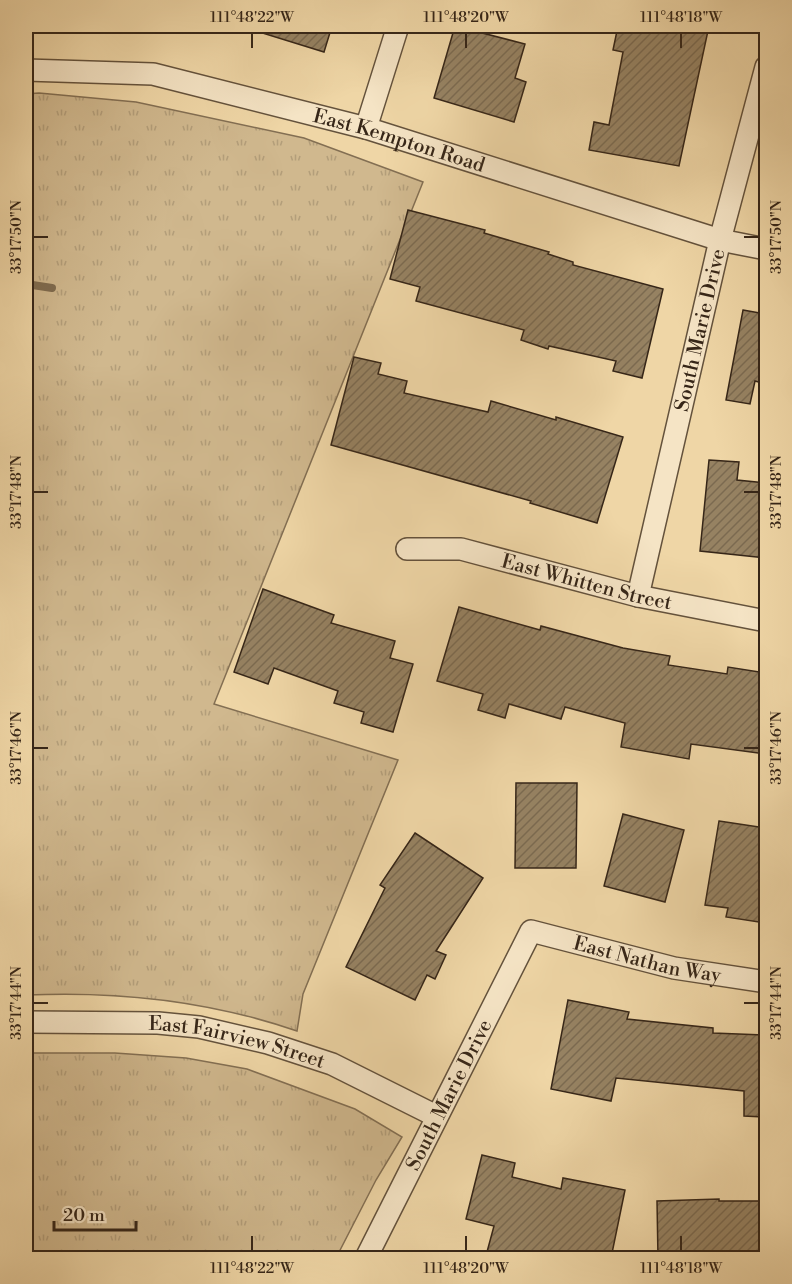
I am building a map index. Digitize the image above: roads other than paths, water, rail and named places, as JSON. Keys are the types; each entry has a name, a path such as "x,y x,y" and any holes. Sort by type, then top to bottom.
{"street":[{"path":"366,128 398,26"},
{"name":"South Marie Drive","path":"638,596 720,240 766,67"},
{"name":"East Kempton Road","path":"26,70 153,74 366,128 720,240 766,249"},
{"name":"East Whitten Street","path":"407,549 461,549 638,596 766,621"},
{"name":"South Marie Drive","path":"366,1258 531,931"},
{"name":"East Nathan Way","path":"531,931 674,968 766,982"},
{"name":"East Fairview Street","path":"26,1022 158,1023 222,1032 268,1043 332,1064 436,1116"}],"waterway":[{"path":"26,284 52,288"}]}
